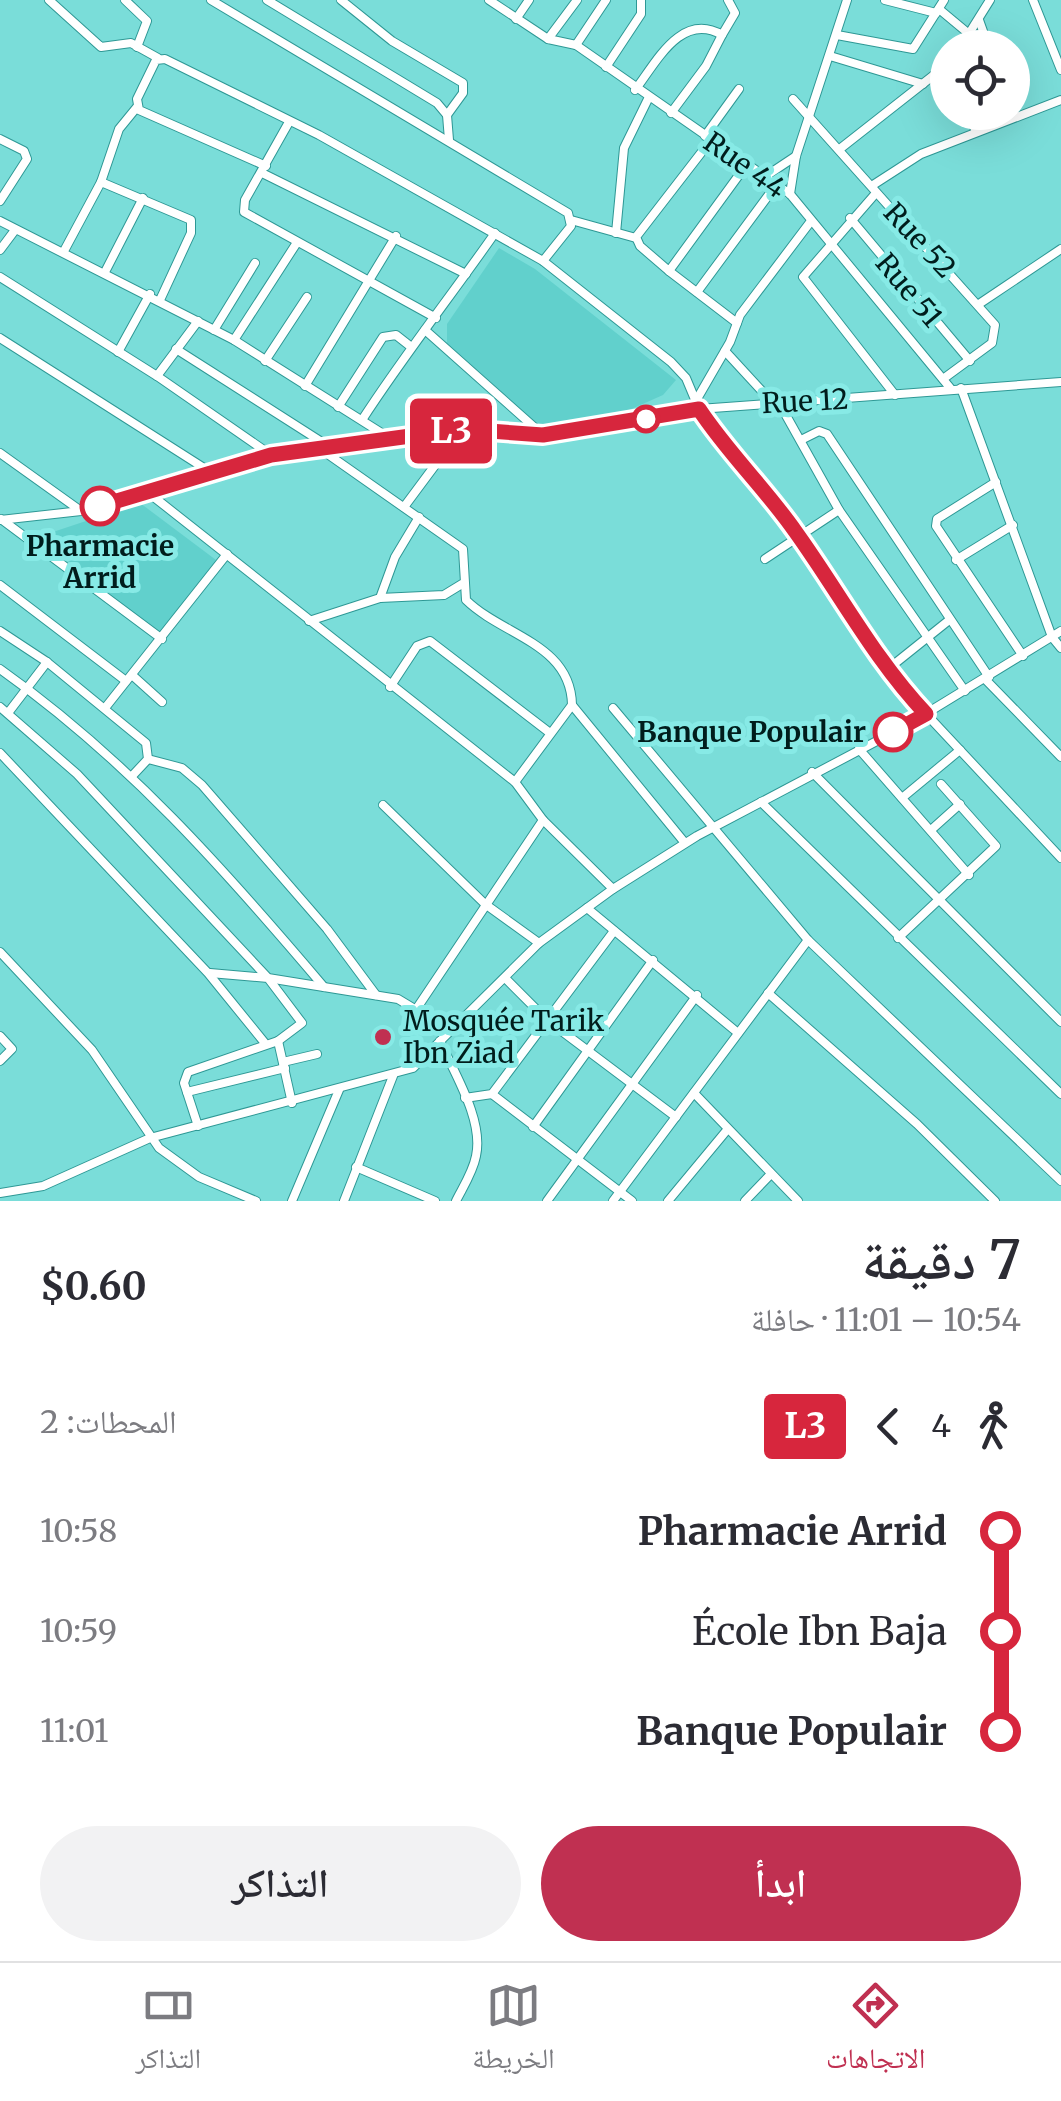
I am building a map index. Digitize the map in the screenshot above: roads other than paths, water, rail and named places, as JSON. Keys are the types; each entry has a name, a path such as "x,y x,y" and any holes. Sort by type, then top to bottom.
{"street":[{"path":"48,0 102,47 126,42 137,47 289,122 544,261 671,362 726,450 770,497 799,536 888,669 1061,858"},
{"path":"125,0 148,21 137,47"},
{"path":"211,0 556,204 571,220 636,238 669,270 737,323"},
{"path":"341,0 392,40 463,83 462,94 447,115"},
{"name":"Rue 44","path":"489,0 548,38 576,45 648,99 790,194 951,389"},
{"path":"516,19 529,0"},
{"path":"548,38 578,0"},
{"path":"576,45 606,0"},
{"path":"606,67 638,20 644,6 641,0"},
{"path":"671,113 706,66 735,13 728,0"},
{"path":"790,194 796,156 847,0"},
{"path":"885,0 940,7 965,30"},
{"path":"972,30 990,0"},
{"path":"1032,0 1061,70"},
{"path":"272,1 438,103 447,115 449,140"},
{"path":"836,35 910,50 940,7"},
{"path":"979,20 983,30"},
{"path":"636,90 678,35 704,28 722,35"},
{"path":"830,56 923,84"},
{"path":"64,251 101,182 119,130 137,107 142,85 158,58"},
{"path":"841,148 930,78"},
{"path":"636,238 739,89"},
{"path":"616,233 624,148 648,99"},
{"name":"Rue 52","path":"794,99 979,304"},
{"path":"896,395 804,280 804,273 874,189 921,154 1061,100"},
{"path":"137,107 466,274"},
{"path":"289,122 244,200 244,212 436,318"},
{"path":"0,138 24,151 27,159 0,201"},
{"path":"766,176 796,156"},
{"path":"669,270 747,164"},
{"path":"101,182 192,223 160,300"},
{"path":"696,292 776,185"},
{"path":"106,272 143,198"},
{"name":"Rue 51","path":"850,218 970,361"},
{"path":"0,220 234,340 391,438"},
{"path":"544,261 558,246 571,220"},
{"path":"698,404 737,323 810,220"},
{"path":"0,250 15,230"},
{"path":"362,420 410,346 436,318 496,234"},
{"path":"304,386 396,236"},
{"path":"234,340 296,244"},
{"path":"943,379 992,343 996,334 993,321 979,304 1061,249"},
{"path":"214,330 255,264"},
{"path":"0,278 157,376 271,455"},
{"path":"118,352 150,294"},
{"path":"265,361 307,297"},
{"path":"157,376 198,321"},
{"path":"425,330 543,435"},
{"path":"338,407 383,337 391,333 410,346"},
{"path":"0,338 215,475"},
{"path":"176,350 330,448"},
{"path":"725,351 775,402 840,510 965,690"},
{"name":"Rue 12","path":"1,520 80,511 215,475 271,455 391,438 462,429 543,435 698,404 1061,382"},
{"path":"961,388 1061,648"},
{"path":"404,507 462,429"},
{"path":"801,440 819,431 828,434 987,678 1061,757"},
{"path":"319,448 464,549 467,559 462,584 469,604 559,662 570,685 572,704 686,843"},
{"path":"0,453 80,511"},
{"path":"996,482 936,521 956,560 1023,656"},
{"path":"150,494 515,782 543,820 614,890"},
{"path":"765,559 840,510"},
{"path":"380,598 395,558 419,517"},
{"path":"1,520 162,639"},
{"path":"956,560 1013,525"},
{"path":"104,708 227,554"},
{"path":"309,621 380,598 444,596 462,584"},
{"path":"0,586 162,702"},
{"path":"888,669 948,621"},
{"path":"0,631 47,662 146,743 148,759"},
{"path":"0,1194 43,1186 150,1138 393,1076 426,1060 448,1029 539,943 587,908 686,843 926,714 1057,634"},
{"path":"390,687 417,646 430,641 550,732"},
{"path":"47,662 28,688 4,710 77,774 268,978 302,1020 298,1030 278,1041 264,1042 192,1068 184,1080 198,1126"},
{"path":"0,669 68,717 133,775 248,897 324,988"},
{"path":"515,782 572,704"},
{"path":"613,708 808,940 1061,1181"},
{"path":"859,749 969,875"},
{"path":"902,798 960,750"},
{"path":"0,753 208,973 264,1042"},
{"path":"133,775 148,759"},
{"path":"148,759 182,768 202,785 328,929 376,995"},
{"path":"812,772 1061,1022"},
{"path":"898,938 969,875 996,844 941,784"},
{"path":"761,802 1061,1094"},
{"path":"382,804 485,904 539,943"},
{"path":"930,830 960,804"},
{"path":"417,1008 543,820"},
{"path":"587,908 697,995 738,1034"},
{"path":"466,1098 492,1094 614,931"},
{"path":"614,1201 808,940"},
{"path":"0,952 92,1050 150,1138 199,1177 256,1201"},
{"path":"533,1128 653,960"},
{"path":"208,973 376,995 417,1008 448,1029"},
{"path":"506,978 548,1020 676,1118"},
{"path":"768,993 918,1124 995,1201"},
{"path":"547,1201 697,995"},
{"path":"0,1036 12,1049 0,1061"},
{"path":"440,1040 466,1098 477,1152 456,1201"},
{"path":"278,1041 292,1103"},
{"path":"187,1092 317,1054"},
{"path":"344,1201 393,1076"},
{"path":"292,1201 339,1090"},
{"path":"694,1093 798,1201"},
{"path":"492,1094 632,1201"},
{"path":"668,1201 727,1130"},
{"path":"356,1167 435,1201"},
{"path":"745,1201 770,1175"}],"place":[{"name":"Pharmacie Arrid","path":"100,506"},
{"name":"Banque Populair","path":"893,732"},
{"name":"Mosquée Tarik Ibn Ziad","path":"383,1037"}]}
